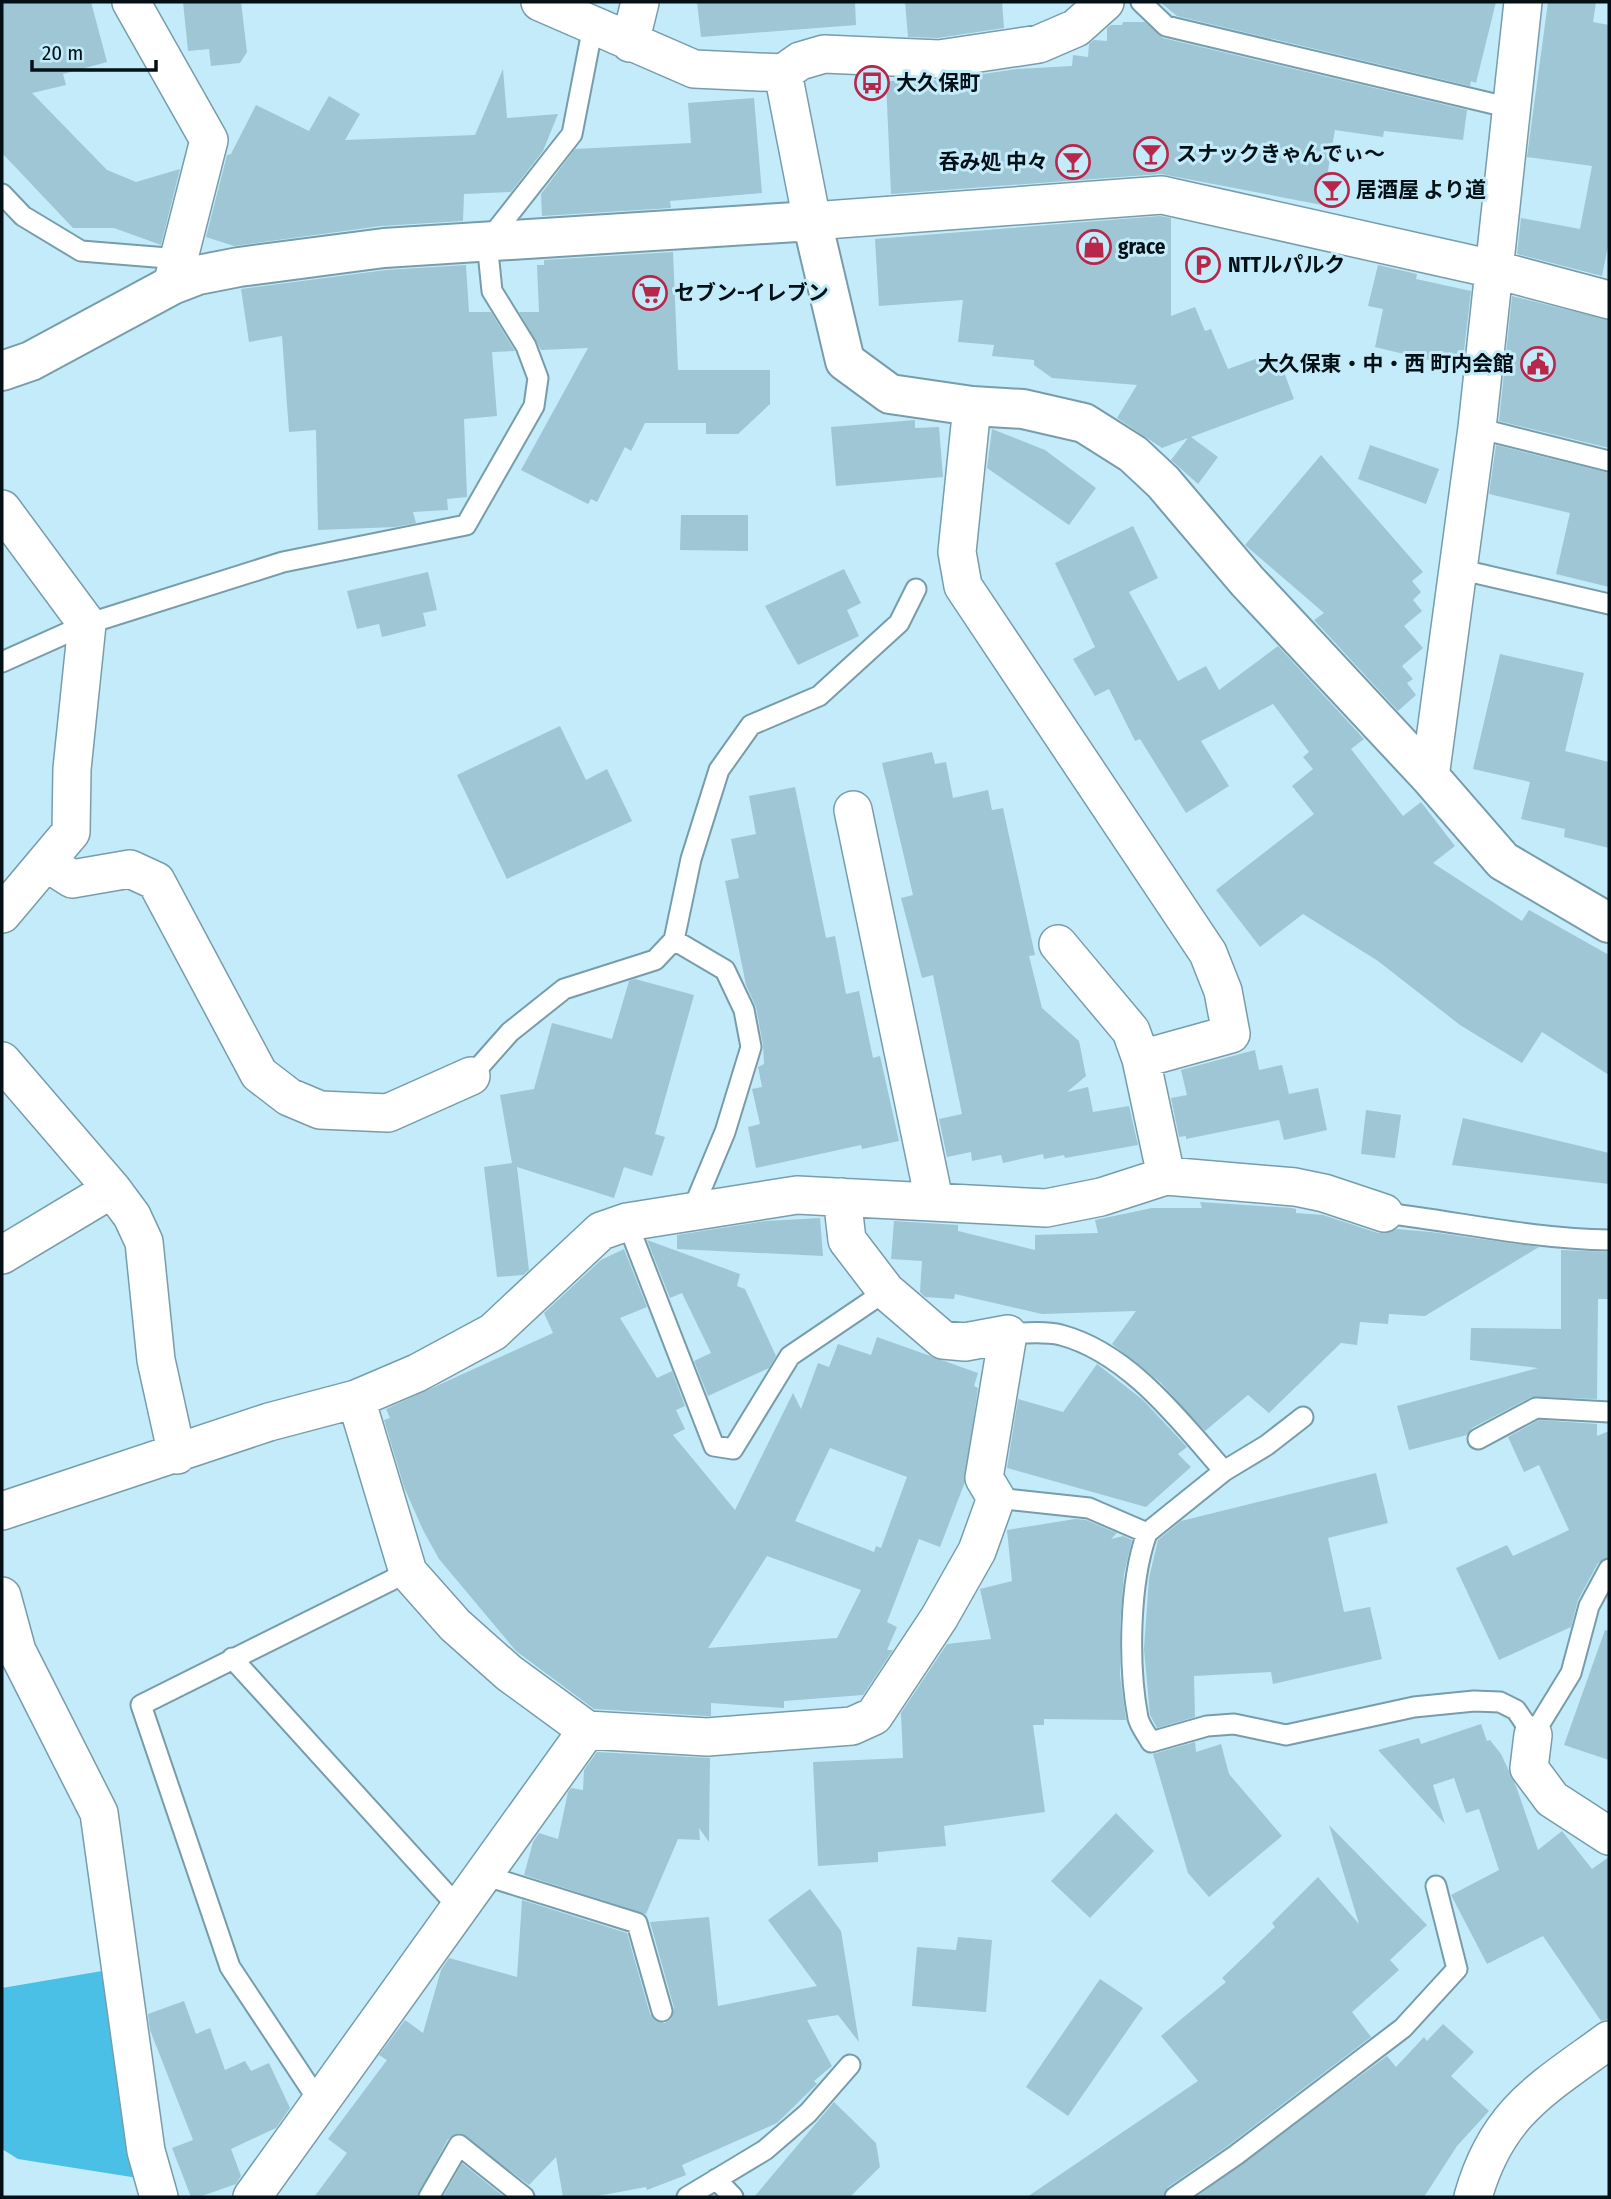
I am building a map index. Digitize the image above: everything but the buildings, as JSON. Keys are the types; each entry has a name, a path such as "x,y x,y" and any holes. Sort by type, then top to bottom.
{"street":[{"path":"131,2 209,140 176,272"},
{"path":"540,2 694,69 783,73 800,61 824,54 939,59 1039,44 1076,28 1105,2"},
{"path":"630,43 640,2"},
{"path":"1430,777 1477,428 1523,2"},
{"path":"783,73 812,221 845,361 890,394 972,406 1023,409 1083,423 1133,454 1163,482 1247,581 1430,777 1503,861 1609,923"},
{"path":"2,371 31,361 176,272 198,275 301,256 1162,195 1493,269 1609,300"},
{"path":"972,406 957,552 963,586 1006,656 1180,909 1208,953 1223,991 1231,1034 1141,1059"},
{"path":"2,509 87,624 72,769 71,832 2,914"},
{"path":"853,810 934,1200"},
{"path":"47,863 72,879 130,870 156,881 259,1074 289,1097 320,1111 388,1113 471,1076"},
{"path":"1058,944 1131,1031 1141,1059 1166,1176"},
{"path":"2,1060 112,1189 132,1216 144,1242 156,1360 177,1455"},
{"path":"2,1511 177,1455 269,1422 356,1399 417,1373 493,1332 601,1231 626,1222 797,1195 934,1200 995,1207 1046,1208 1101,1197 1166,1176 1295,1187 1324,1193 1384,1213"},
{"path":"2,1255 112,1189"},
{"path":"356,1399 408,1572 454,1625 499,1665 587,1730 707,1737 852,1726 874,1716 939,1618 977,1550 996,1498 984,1478 1008,1334 965,1342 943,1340 886,1291 848,1240 842,1197"},
{"path":"2,1596 10,1657 99,1813 146,2151 159,2197"},
{"path":"252,2197 587,1730"},
{"path":"1533,1735 1566,1784 1609,1808"},
{"path":"1533,1735 1529,1768 1552,1799 1609,1836"},
{"path":"1473,2197 1480,2172 1503,2127 1530,2097 1609,2040"}],"lane":[{"path":"1140,2 1166,26 1511,108"},
{"path":"2,662 87,624 283,562 466,525 534,406 538,378 527,346 492,291 487,242 572,134 593,26"},
{"path":"2,194 23,216 81,251 176,272"},
{"path":"1477,428 1609,461"},
{"path":"1458,569 1609,604"},
{"path":"471,1076 510,1032 564,989 655,960 674,940 691,859 719,770 751,725 819,696 899,623 916,589"},
{"path":"674,940 726,970 744,1010 751,1047 726,1132 692,1211"},
{"path":"1384,1213 1454,1221 1518,1235 1609,1240"},
{"path":"626,1222 714,1446 733,1449 790,1356 886,1291"},
{"path":"1008,1334 1060,1335 1087,1345 1130,1372 1224,1471"},
{"path":"1478,1439 1536,1408 1609,1412"},
{"path":"1303,1417 1267,1446 1224,1471 1147,1533 1138,1558 1133,1671 1139,1721 1151,1742 1207,1726 1234,1724 1286,1735 1357,1717 1474,1701 1500,1702 1516,1710 1533,1735 1571,1673 1595,1589 1609,1569"},
{"path":"996,1498 1088,1508 1147,1533"},
{"path":"320,2103 230,1967 141,1705 408,1572"},
{"path":"232,1658 459,1908"},
{"path":"483,1875 637,1923 662,2011"},
{"path":"1175,2197 1236,2155 1403,2028 1457,1969 1437,1886"},
{"path":"687,2197 765,2150 799,2121 850,2065"},
{"path":"429,2197 459,2145 524,2197"},
{"path":"716,2179 733,2197"}],"shaded area":[{"path":"108,1970 138,2178 18,2159 2,2149 2,1988"}],"place":[{"name":"大久保町","path":"872,83"},
{"name":"スナックきゃんでぃ〜","path":"1151,154"},
{"name":"呑み処 中々","path":"1073,162"},
{"name":"居酒屋 より道","path":"1332,190"},
{"name":"grace","path":"1094,247"},
{"name":"NTTルパルク","path":"1203,265"},
{"name":"セブン-イレブン","path":"650,293"},
{"name":"大久保東・中・西 町内会館","path":"1538,364"}]}
